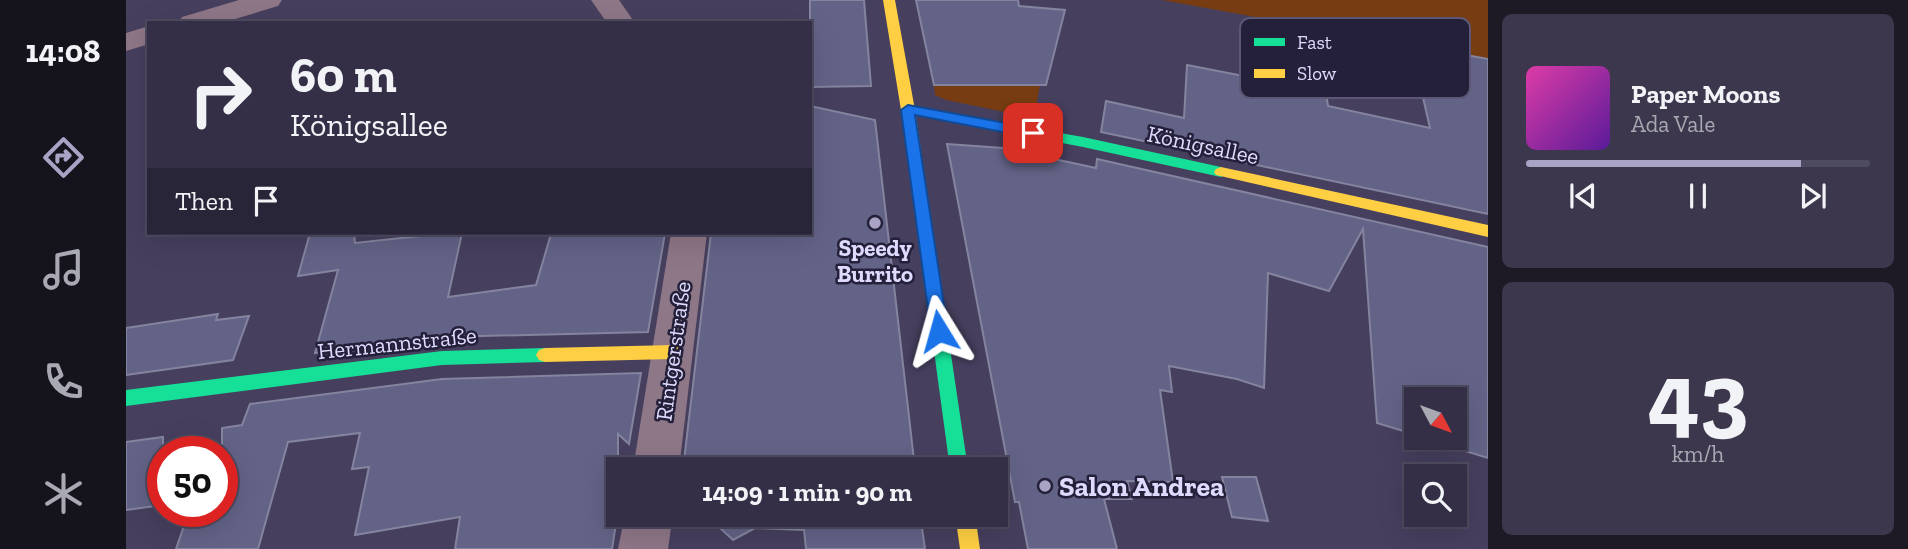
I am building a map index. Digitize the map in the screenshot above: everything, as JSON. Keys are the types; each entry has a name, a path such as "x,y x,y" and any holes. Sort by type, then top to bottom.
{"street":[{"path":"199,21 268,0"},
{"path":"605,0 620,21"},
{"path":"888,0 908,110 957,457"},
{"path":"126,42 147,37"},
{"name":"Königsallee","path":"908,110 1083,142 1488,231"},
{"name":"Rintgerstraße","path":"658,457 690,235"},
{"name":"Hermannstraße","path":"126,398 442,359 674,352"},
{"path":"643,549 647,527"},
{"path":"967,527 970,549"}],"shaded area":[{"path":"1162,0 1488,0 1488,59 1470,56 1470,18 1261,18"},
{"path":"934,85 1040,85 1034,118 946,100 935,95"}],"building":[{"path":"810,0 864,0 871,86 812,87"},
{"path":"916,0 1018,0 1019,6 1065,10 1046,85 934,85"},
{"path":"1470,56 1488,59 1488,214 1101,132 1106,101 1184,118 1187,65 1240,75 1240,98 1327,98 1328,106 1430,128 1423,98 1470,98"},
{"path":"812,106 875,120 914,457 684,457 711,235 812,235"},
{"path":"947,144 1003,148 1096,168 1097,159 1488,247 1488,458 1462,450 1467,450 1467,387 1404,387 1404,431 1377,423 1363,229 1329,291 1268,273 1264,388 1237,379 1169,366 1172,392 1160,390 1173,482 1127,481 1132,499 1104,499 1117,549 1028,549 1006,457"},
{"path":"309,235 354,235 355,243 420,235 462,235 448,297 536,285 551,235 665,235 648,332 442,337 315,353 338,270 298,276"},
{"path":"218,314 216,320 249,316 233,360 126,375 126,328"},
{"path":"641,373 629,444 618,434 618,457 606,457 606,527 615,527 612,549 455,549 460,517 355,535 369,467 352,469 360,433 288,442 258,549 176,549 184,527 238,527 238,436 222,436 222,428 242,425 250,404 442,379"},
{"path":"147,439 147,507 126,510 126,442"},
{"path":"1222,477 1256,477 1268,521 1232,517"},
{"path":"719,527 922,527 925,549 806,549 804,530 755,528 733,540"}],"traffic: fast":[{"path":"908,110 1083,142 1221,172"},
{"path":"937,314 957,457"},
{"path":"126,398 442,358 545,355"}],"traffic: slow":[{"path":"889,0 908,110 937,314"},
{"path":"1221,172 1488,231"},
{"path":"545,355 674,352"},
{"path":"967,527 970,549"}],"place":[{"name":"Speedy Burrito","path":"875,223"},
{"name":"Salon Andrea","path":"1045,486"}],"route":[{"path":"939,331 908,110 1033,133"}]}
